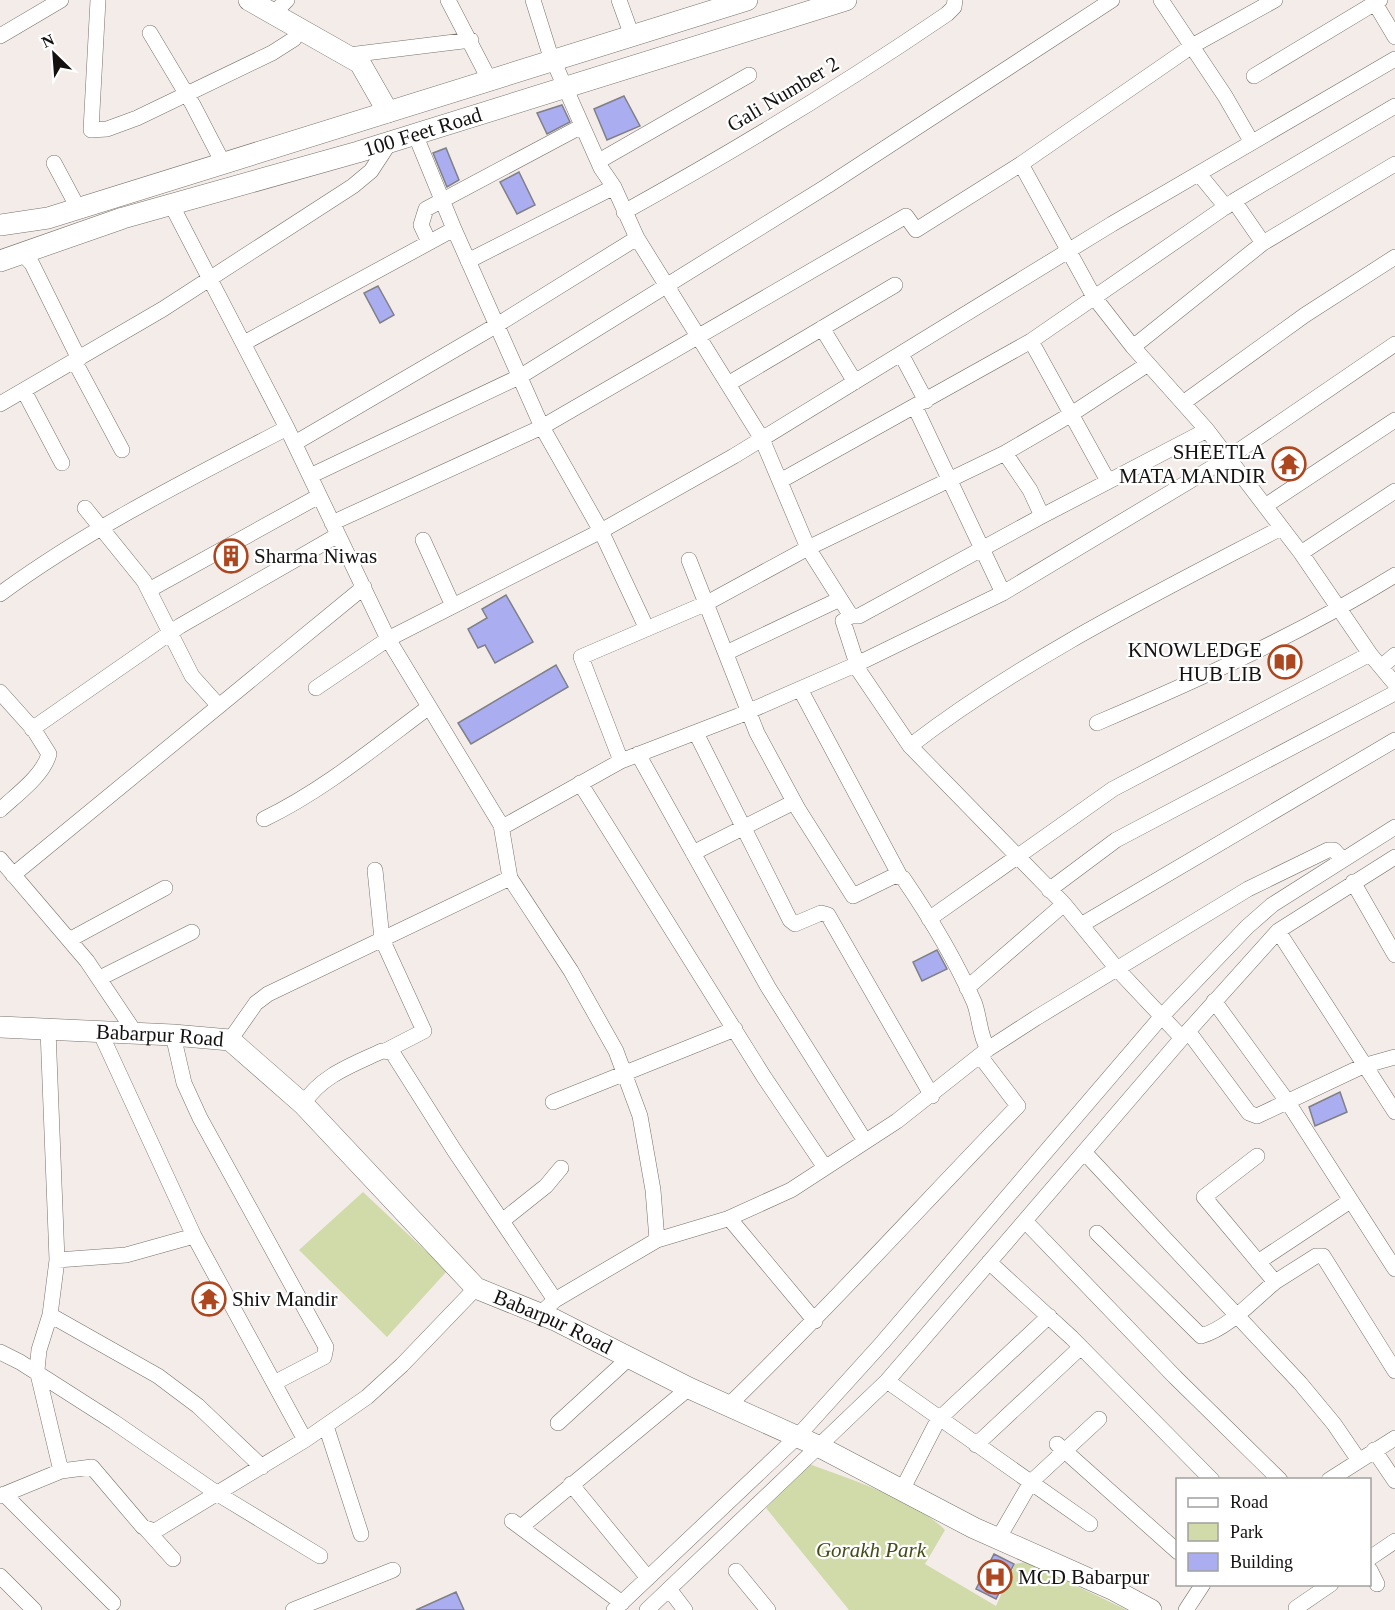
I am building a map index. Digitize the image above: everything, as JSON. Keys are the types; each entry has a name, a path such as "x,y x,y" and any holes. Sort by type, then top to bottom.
{"main road":[{"path":"249,0 281,6 300,28 349,55 368,74 387,112"},
{"name":"100 Feet Road","path":"0,225 48,218 554,62 632,36 708,6 747,0"},
{"name":"100 Feet Road","path":"0,261 123,218 390,142 846,0"},
{"name":"Babarpur Road","path":"0,1027 230,1040 303,1104 476,1288 548,1307 629,1358 689,1388 818,1446 998,1539 1114,1590 1151,1610"}],"street":[{"path":"0,36 61,0"},
{"path":"98,0 91,130 107,129 137,118 187,94 284,46 300,28"},
{"path":"448,0 471,40 490,81"},
{"path":"533,0 554,62 567,87 582,126 614,187 637,238 762,439 782,480 808,548 838,600 851,616"},
{"path":"619,0 632,36"},
{"name":"Gali Number 2","path":"624,212 687,177 865,68 946,14 954,7 955,0"},
{"path":"310,476 520,376 668,286 935,117 1112,0"},
{"path":"1161,0 1251,141"},
{"path":"32,729 170,633 272,571 335,529 542,427 906,216 916,230 1021,164 1192,46 1275,0"},
{"path":"1254,76 1376,1 1395,37"},
{"path":"150,33 187,94 223,163"},
{"path":"349,55 471,40"},
{"path":"316,688 388,639 601,531 762,439 1251,141 1395,59"},
{"path":"599,161 749,75"},
{"path":"782,480 1031,341 1230,204 1395,106"},
{"path":"429,242 421,225 426,209 582,126"},
{"path":"415,134 468,261 542,427 601,531 646,627"},
{"path":"0,404 77,361 211,279 353,186 371,171 390,142"},
{"path":"54,163 78,208"},
{"path":"1021,164 1094,297 1148,364 1207,430 1301,553 1370,654 1395,684"},
{"path":"1133,346 1263,243 1395,164"},
{"path":"1199,174 1230,204 1263,243"},
{"path":"468,261 614,187"},
{"path":"171,204 288,428 388,639 501,825 510,878 571,970 616,1051 640,1116 649,1161 657,1240"},
{"path":"244,343 454,228"},
{"path":"295,443 497,325 637,238"},
{"path":"23,254 32,264 122,450"},
{"path":"1183,403 1305,315 1395,256"},
{"path":"728,384 896,285"},
{"path":"822,328 855,382"},
{"path":"1031,341 1108,481"},
{"path":"501,825 508,824 621,761 748,712 856,664 1002,593 1228,458 1395,344"},
{"path":"901,354 949,480 1002,593"},
{"path":"621,761 581,657 646,627 707,603 808,548 1005,453 1070,415 1148,364"},
{"path":"24,391 62,463"},
{"path":"1265,506 1395,420"},
{"path":"0,594 46,560 100,527 288,428"},
{"path":"1207,430 982,548 859,616 851,616 843,621 856,664 910,746 1016,858 1064,904 1119,970 1162,1016 1185,1035 1252,1116 1262,1115 1363,1066 1395,1057"},
{"path":"1005,453 1030,490 1042,516"},
{"path":"1301,553 1395,491"},
{"path":"149,590 319,496"},
{"path":"85,508 149,590 192,676 218,705"},
{"path":"910,746 1054,651 1173,584 1281,528"},
{"path":"423,540 453,606"},
{"path":"688,560 707,603 748,712 794,802 851,895 856,895 894,876 900,876"},
{"path":"1097,723 1254,654 1340,609 1395,575"},
{"path":"13,875 364,587"},
{"path":"726,653 838,600"},
{"path":"928,919 1113,789 1370,654"},
{"path":"1381,667 1395,655"},
{"path":"728,1406 815,1321 1018,1106 984,1053 975,1005 967,988 928,919 900,876 800,688"},
{"path":"0,692 47,747 49,754 47,761 0,810"},
{"path":"1049,890 1116,840 1395,693"},
{"path":"264,819 297,803 338,776 429,707"},
{"path":"696,733 792,923 798,924 821,913 831,919 932,1096"},
{"path":"1081,925 1395,740"},
{"path":"638,754 793,1030 865,1141"},
{"path":"580,783 824,1166"},
{"path":"693,853 794,802"},
{"path":"689,1388 571,1484 516,1524 618,1606 797,1437 883,1342 1162,1016 1259,915 1395,826"},
{"path":"387,1050 395,1055 502,1221 548,1307 657,1240 729,1218 783,1194 932,1096 984,1053 1197,919 1306,860 1331,849 1342,859"},
{"path":"0,859 100,978 136,1034"},
{"path":"647,1610 887,1382 1214,1001 1278,931 1353,882 1393,863"},
{"path":"303,1104 314,1089 329,1077 424,1031 382,939 375,870"},
{"path":"230,1040 260,999 510,878"},
{"path":"1353,882 1395,955"},
{"path":"69,940 165,888"},
{"path":"967,988 1064,904"},
{"path":"1278,931 1363,1066 1395,1112"},
{"path":"100,978 192,932"},
{"path":"1214,1001 1287,1101 1350,1201 1392,1259"},
{"path":"553,1102 735,1029"},
{"path":"48,1030 57,1260 50,1315 37,1361 61,1471"},
{"path":"100,1032 194,1236 305,1440"},
{"path":"173,1035 184,1083 200,1118 326,1347 324,1358 274,1383"},
{"path":"1084,1152 1237,1314 1334,1424 1358,1459"},
{"path":"1257,1156 1204,1197 1275,1282"},
{"path":"502,1221 546,1186 561,1168"},
{"path":"1258,1262 1350,1201"},
{"path":"729,1218 815,1321"},
{"path":"1025,1221 1182,1385 1279,1478"},
{"path":"1097,1233 1201,1335 1211,1333 1275,1282 1316,1256 1323,1256 1395,1371"},
{"path":"57,1260 126,1255 194,1236"},
{"path":"990,1262 1081,1347 1211,1478"},
{"path":"146,1529 155,1531 218,1494 305,1440 367,1397 402,1365 476,1288"},
{"path":"50,1315 158,1376 198,1406 262,1467"},
{"path":"902,1490 938,1420 1049,1316"},
{"path":"976,1445 1081,1347"},
{"path":"0,1352 114,1422 218,1494 320,1556"},
{"path":"558,1423 629,1358"},
{"path":"887,1382 938,1420 1090,1524"},
{"path":"998,1539 1031,1482 1061,1447 1099,1419"},
{"path":"326,1426 362,1534"},
{"path":"1330,1478 1395,1438"},
{"path":"1061,1447 1176,1550"},
{"path":"1374,1450 1395,1481"},
{"path":"113,1603 2,1495 61,1471 86,1466 96,1469 173,1559"},
{"path":"571,1484 648,1578"},
{"path":"1371,1557 1395,1541"},
{"path":"293,1610 393,1570"},
{"path":"736,1571 768,1610"},
{"path":"0,1576 34,1610"},
{"path":"1186,1610 1202,1586"},
{"path":"1296,1608 1328,1586"},
{"path":"669,1589 686,1610"}],"green space":[{"path":"363,1192 447,1271 387,1337 299,1250"},
{"name":"Gorakh Park","path":"807,1463 899,1499 932,1519 945,1530 925,1564 996,1606 1015,1564 1026,1562 1127,1610 849,1610 766,1508"}],"building":[{"path":"624,96 640,126 607,140 594,109"},
{"path":"562,105 570,122 547,134 537,113"},
{"path":"446,148 459,180 447,187 433,153"},
{"path":"519,172 535,205 517,214 500,182"},
{"path":"378,286 394,315 380,323 364,293"},
{"path":"240,551 243,559 226,567 222,561"},
{"path":"506,595 533,642 495,663 485,645 478,648 468,629 487,618 482,609"},
{"path":"556,665 568,687 471,744 458,723"},
{"path":"937,950 947,969 922,981 913,962"},
{"path":"1340,1092 1347,1112 1315,1126 1309,1107"},
{"name":"MCD Babarpur","path":"994,1554 1014,1564 996,1599 976,1589"},
{"path":"456,1592 464,1610 416,1610"}],"place":[{"name":"SHEETLA MATA MANDIR","path":"1289,464"},
{"name":"Sharma Niwas","path":"231,556"},
{"name":"KNOWLEDGE HUB LIB","path":"1285,662"},
{"name":"Shiv Mandir","path":"209,1299"},
{"name":"MCD Babarpur","path":"995,1577"}]}
